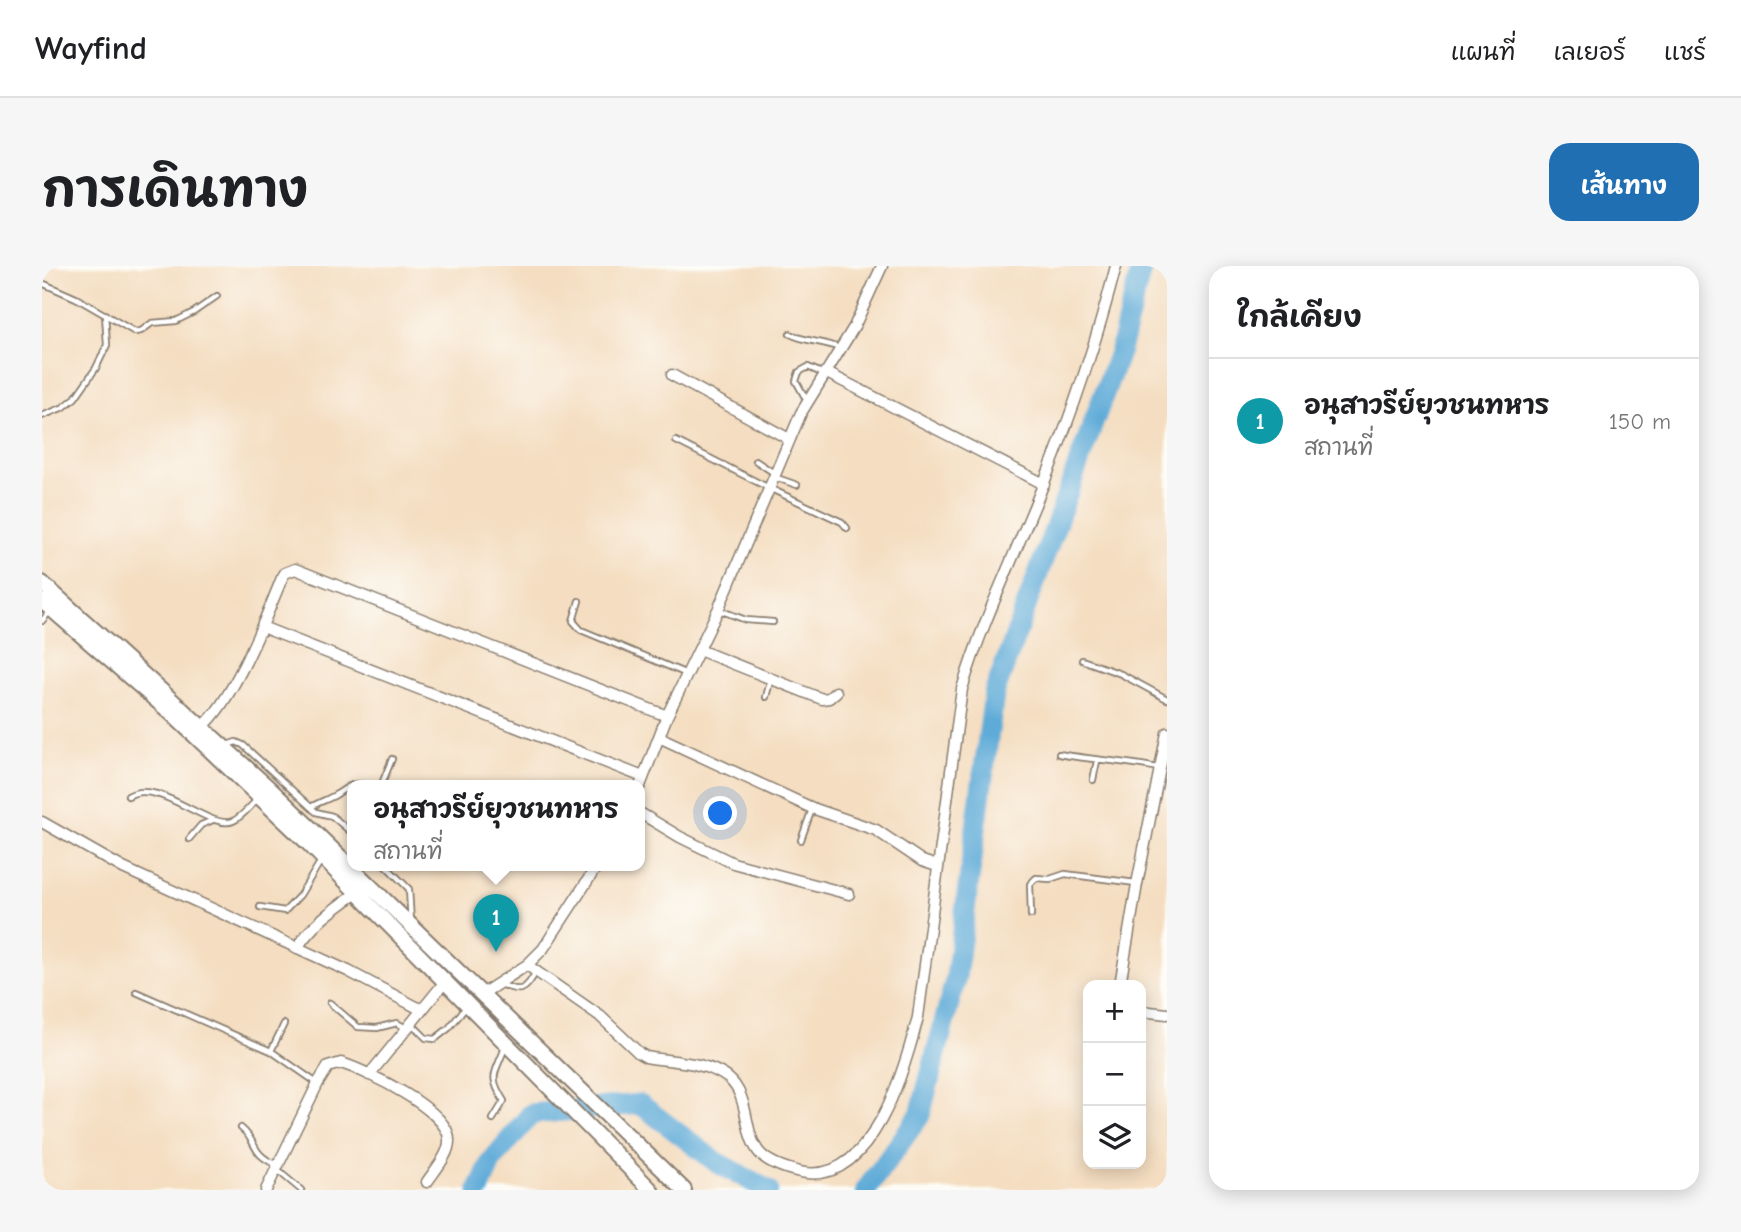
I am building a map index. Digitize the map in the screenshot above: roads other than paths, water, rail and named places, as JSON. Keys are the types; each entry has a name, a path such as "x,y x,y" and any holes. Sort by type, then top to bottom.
{"main road":[{"path":"42,583 202,727 347,864"},
{"path":"47,605 171,713 323,858 651,1190"},
{"path":"354,871 684,1190"}],"street":[{"path":"641,780 667,716 718,610 789,439 825,373 855,327 882,266"},
{"path":"532,968 600,1016 639,1053 655,1059 696,1066 728,1079 736,1088 753,1142 760,1154 784,1168 815,1175 831,1170 855,1156 874,1134 909,1053 918,1017 962,689 973,650 1044,484 1077,394 1116,266"},
{"path":"825,373 1044,484"},
{"path":"672,375 789,439"},
{"path":"202,727 213,718 262,627 282,578 285,573 295,569 667,716"},
{"path":"262,627 639,780"},
{"path":"699,650 822,699 829,698 835,692"},
{"path":"1120,980 1167,733"},
{"path":"659,737 812,808 876,830 922,861 937,866"},
{"path":"645,816 733,863 849,894"},
{"path":"42,822 123,868 348,971 422,1010"},
{"path":"482,994 532,968 594,871"},
{"path":"297,948 319,919 358,892"},
{"path":"369,1075 444,983"},
{"path":"1146,1012 1167,1014"},
{"path":"266,1190 318,1083 328,1067 334,1063 348,1065 419,1102 446,1126 449,1145 427,1182"}],"lane":[{"path":"42,283 76,298 131,331 141,331 152,323 176,321 217,296"},
{"path":"42,416 64,407 75,398 101,361 107,345 105,314"},
{"path":"790,334 804,341 825,342 840,349"},
{"path":"808,402 796,381 799,372 808,367 825,373"},
{"path":"676,441 842,522 847,528"},
{"path":"756,461 774,475 797,485"},
{"path":"579,601 573,621 581,630 687,674"},
{"path":"42,621 47,605"},
{"path":"718,610 746,621 773,622"},
{"path":"1082,660 1121,674 1167,699"},
{"path":"766,696 771,677"},
{"path":"222,746 236,742 243,745 318,813 332,816 347,830"},
{"path":"1059,754 1097,761 1163,761"},
{"path":"383,780 392,759"},
{"path":"1093,780 1097,761"},
{"path":"311,807 347,786"},
{"path":"128,796 140,792 155,794 223,823 234,821 260,797"},
{"path":"801,840 812,808"},
{"path":"189,839 201,825 214,820"},
{"path":"260,907 285,911 300,895 323,858"},
{"path":"391,871 409,889 411,925"},
{"path":"1031,915 1030,884 1035,878 1050,879 1065,874 1137,884"},
{"path":"499,984 511,989 523,989 528,986 532,968"},
{"path":"136,992 271,1051 318,1083"},
{"path":"330,1003 358,1027 377,1028 397,1023 409,1026 426,1038 435,1039 449,1028 468,1004"},
{"path":"271,1051 284,1024"},
{"path":"493,1119 504,1101 496,1090 493,1078 506,1043"},
{"path":"241,1128 250,1137 258,1154 300,1190"}],"waterway":[{"path":"866,1190 920,1115 956,977 994,694 1120,350 1142,266"},
{"path":"479,1190 491,1162 531,1114 640,1104 716,1162 768,1190"}],"place":[{"name":"อนุสาวรีย์ยุวชนทหาร","path":"496,952"}]}
